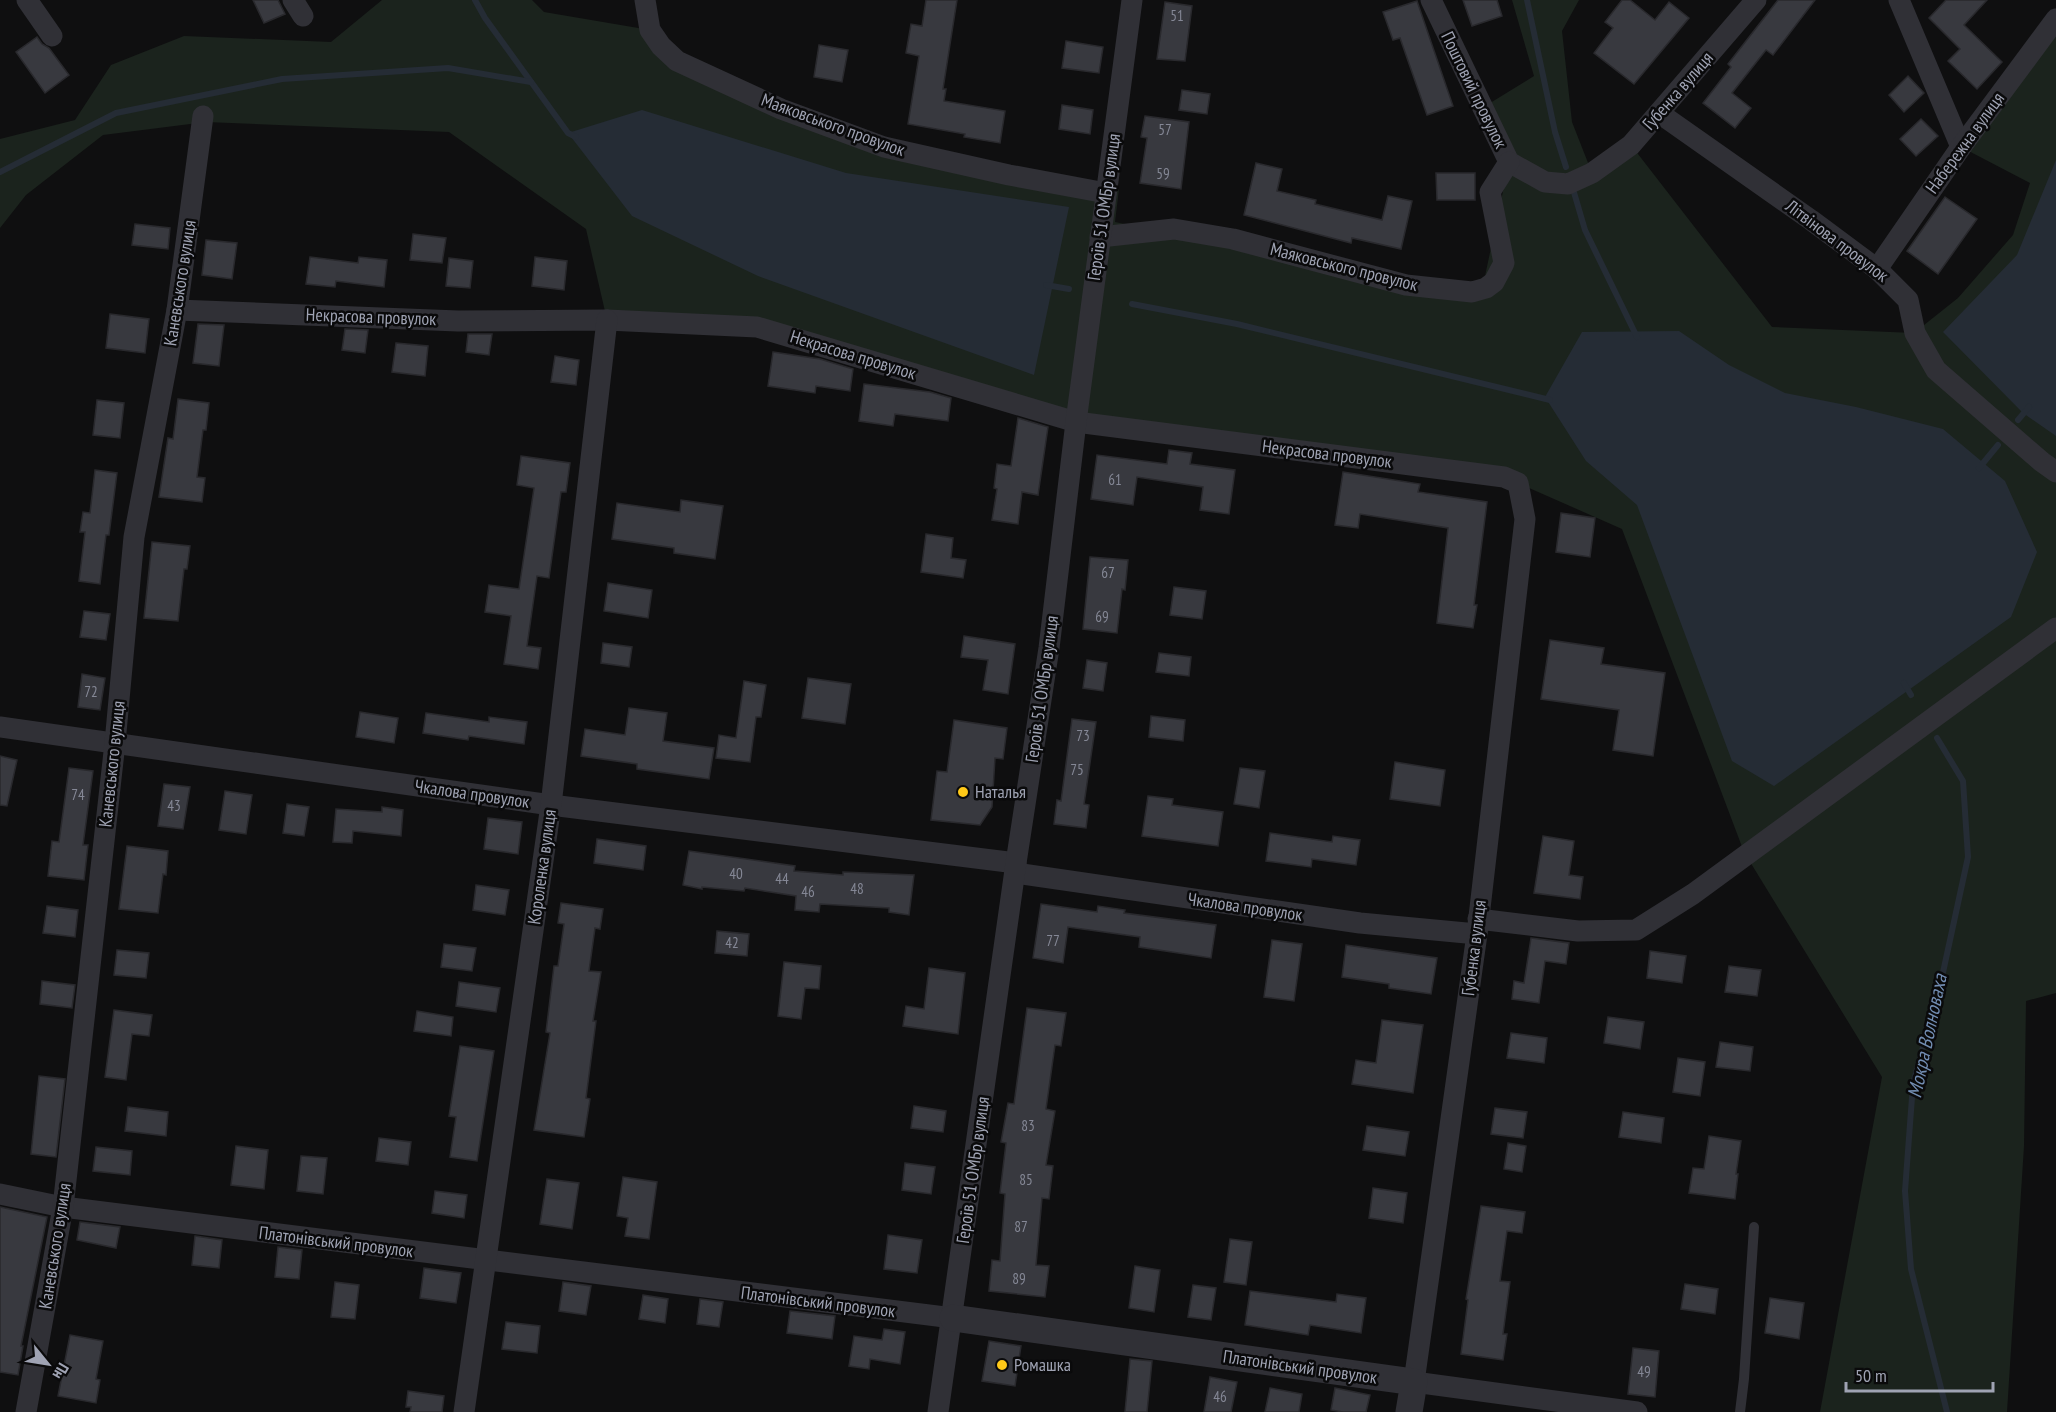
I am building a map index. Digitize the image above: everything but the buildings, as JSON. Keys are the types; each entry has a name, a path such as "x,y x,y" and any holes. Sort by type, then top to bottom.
{"street":[{"path":"27,0 52,36"},
{"name":"Маяковського провулок","path":"645,0 650,30 661,46 677,61 781,110 884,147 1008,175 1106,193"},
{"name":"Героїв 51 ОМБр вулиця","path":"938,1412 1049,648 1076,422 1132,0"},
{"name":"Поштовий провулок","path":"1431,0 1509,162 1545,182 1568,184 1592,173"},
{"name":"Губенка вулиця","path":"1592,173 1631,145 1756,0"},
{"path":"1899,0 1961,147"},
{"name":"Набережна вулиця","path":"1877,269 1961,147 2056,19"},
{"name":"Літвінова провулок","path":"1659,113 1877,269 1908,300 1914,333 1936,370 2056,472"},
{"name":"Каневського вулиця","path":"26,1412 63,1207 116,743 134,537 177,310 203,116"},
{"name":"Маяковського провулок","path":"1100,237 1174,229 1233,239 1406,285 1472,292 1486,288 1494,282 1504,263 1490,192 1509,162"},
{"name":"Некрасова провулок","path":"177,310 458,321 607,320 757,327 1076,422 1504,477 1518,483"},
{"name":"Короленка вулиця","path":"464,1412 551,805 607,320"},
{"name":"Губенка вулиця","path":"1409,1412 1478,926 1525,519 1518,483"},
{"name":"Чкалова провулок","path":"0,727 1016,868 1360,923 1578,931 1636,930 1693,894 2056,628"},
{"name":"Платонівський провулок","path":"0,1194 63,1207 953,1318 1637,1412"}],"lane":[{"path":"1740,1412 1754,1227"}],"shaded area":[{"path":"382,0 532,0 544,12 650,30 661,46 781,109 1008,175 1119,189 1115,222 1481,295 1509,163 1482,108 1534,76 1512,0 1579,0 1562,31 1572,122 1592,173 1631,145 1772,327 1914,333 1958,298 2013,235 2030,183 1961,147 2056,19 2056,993 2026,1001 2024,1146 2007,1412 1820,1412 1882,1077 1744,852 1622,529 1518,483 1076,422 757,327 607,320 586,229 449,132 206,122 103,135 26,195 0,228 0,139 75,120 111,65 184,36 331,42"},
{"path":"642,110 846,173 1069,207 1034,375 758,276 632,216 568,133"},
{"path":"2056,160 2056,436 2023,413 1943,332 2017,255"},
{"path":"1679,331 1729,365 1785,393 1856,407 1943,429 2005,481 2037,552 2011,617 1774,786 1732,761 1637,505 1586,461 1545,397 1582,332"}],"waterway":[{"path":"475,0 485,18 568,133 576,137"},
{"path":"1527,0 1555,132 1566,167"},
{"path":"0,172 116,113 282,79 448,68 531,82"},
{"path":"1573,189 1585,230 1637,337"},
{"path":"1046,285 1069,289"},
{"path":"1132,304 1237,324 1550,400"},
{"path":"2018,420 2029,407"},
{"path":"1979,468 1998,445"},
{"name":"Мокра Волноваха","path":"1904,683 1911,695"},
{"name":"Мокра Волноваха","path":"1937,738 1963,781 1968,857 1942,977 1913,1084 1905,1191 1911,1269 1947,1412"}],"place":[{"name":"Наталья","path":"963,792"},
{"name":"Ромашка","path":"1002,1365"}]}
